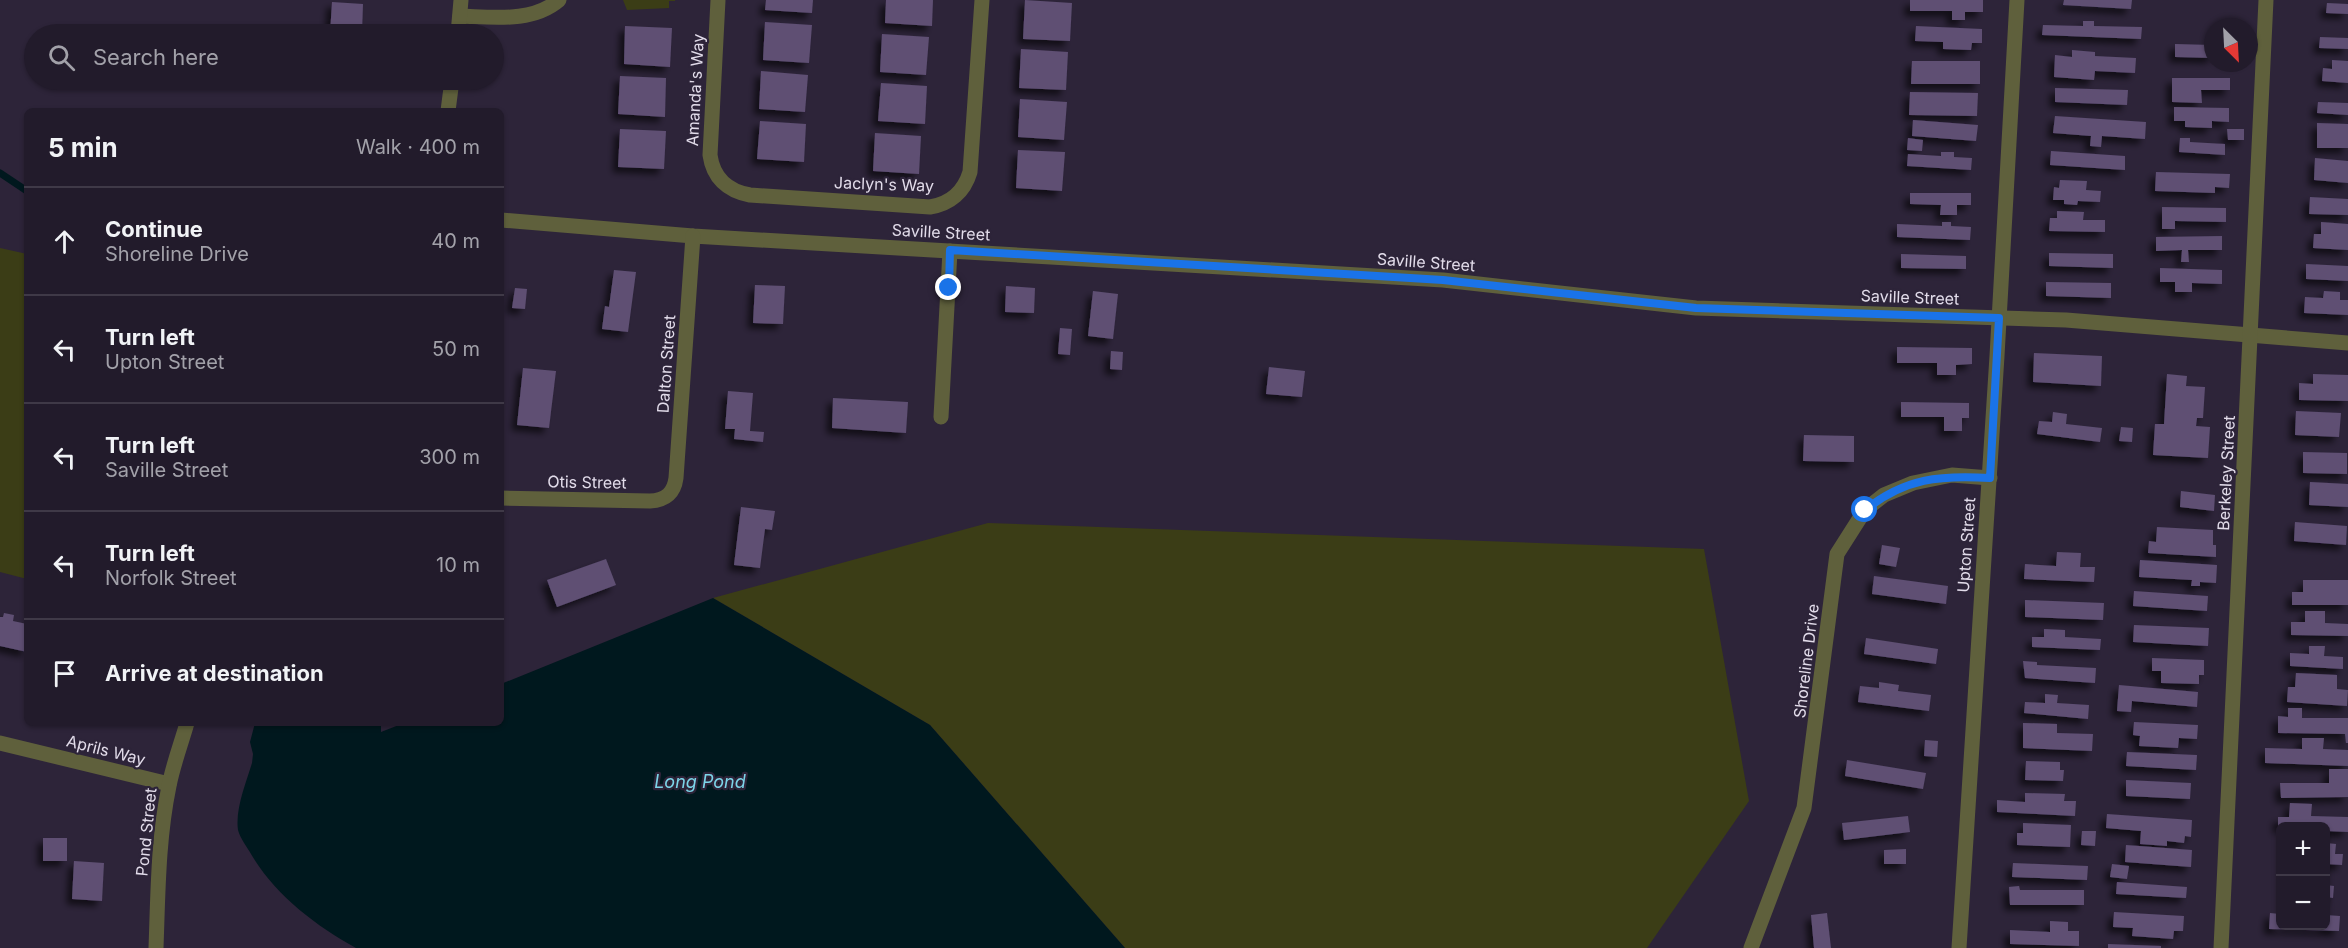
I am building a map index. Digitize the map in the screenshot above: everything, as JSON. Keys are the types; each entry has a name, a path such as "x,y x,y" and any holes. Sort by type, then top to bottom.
{"street":[{"path":"459,24 461,0"},
{"path":"460,16 519,16 540,11 558,0"},
{"name":"Amanda's Way","path":"718,0 710,155 714,171 720,180"},
{"name":"Jaclyn's Way","path":"720,180 733,190 750,195 930,207 951,199 963,188 970,172 982,0"},
{"name":"Upton Street","path":"1959,948 1990,478 2017,0"},
{"name":"Berkeley Street","path":"2221,948 2266,0"},
{"path":"448,108 451,90"},
{"name":"Saville Street","path":"504,221 693,236 1443,280 1696,308 2066,320 2348,343"},
{"name":"Dalton Street","path":"670,493 675,486 676,478 693,236"},
{"path":"941,417 950,250"},
{"name":"Shoreline Drive","path":"1751,948 1804,808 1837,554 1865,510 1884,495 1913,483 1952,475 1990,478"},
{"name":"Otis Street","path":"504,498 650,501 664,499 670,493"},
{"name":"Pond Street","path":"156,948 160,847 170,784 186,726"},
{"name":"Aprils Way","path":"0,743 170,784"}],"green space":[{"path":"623,0 675,1 669,1 669,8 627,10"},
{"path":"0,248 24,253 24,578 0,572"},
{"path":"988,523 1704,549 1749,801 1647,948 1125,948 930,725 713,598"}],"water":[{"name":"Long Pond","path":"713,598 930,725 1125,948 356,948 311,919 272,883 240,836 237,822 252,763 253,754 250,742 254,726 381,726 381,732 396,726 504,726 504,683"}],"building":[{"path":"766,0 813,0 812,13 765,10"},
{"path":"886,0 933,0 932,26 885,23"},
{"path":"1025,0 1072,3 1070,41 1023,39"},
{"path":"1910,0 1983,0 1983,12 1965,12 1965,20 1952,20 1952,11 1910,11"},
{"path":"2064,0 2132,0 2131,9 2063,5"},
{"path":"332,2 363,4 362,24 331,24"},
{"path":"2327,3 2348,4 2348,14 2326,13"},
{"path":"2083,21 2094,21 2094,26 2142,27 2141,39 2042,35 2043,25 2083,26"},
{"path":"765,22 812,25 809,63 763,60"},
{"path":"625,26 672,28 670,67 624,64"},
{"path":"1916,26 1982,29 1982,43 1972,43 1971,50 1943,49 1943,42 1915,41"},
{"path":"882,34 929,37 926,75 880,72"},
{"path":"2320,37 2348,38 2348,49 2319,48"},
{"path":"2175,44 2204,45 2204,58 2175,57"},
{"path":"1021,49 1068,52 1066,90 1019,88"},
{"path":"2072,50 2095,52 2095,56 2136,58 2135,73 2095,71 2094,80 2054,77 2055,55 2072,57"},
{"path":"2332,60 2348,61 2348,83 2322,81 2323,68 2332,69"},
{"path":"1912,61 1980,61 1980,84 1911,84"},
{"path":"761,71 808,75 805,112 759,109"},
{"path":"620,76 666,78 665,117 618,114"},
{"path":"2172,78 2230,78 2230,90 2201,90 2202,103 2172,102"},
{"path":"881,83 927,86 925,124 878,121"},
{"path":"2055,88 2128,90 2127,105 2055,102"},
{"path":"1910,92 1978,93 1977,116 1909,115"},
{"path":"1020,99 1067,102 1064,140 1018,137"},
{"path":"2318,102 2348,103 2348,115 2317,113"},
{"path":"2174,107 2229,108 2229,122 2212,121 2212,128 2185,127 2185,121 2174,121"},
{"path":"2055,116 2146,122 2145,139 2102,136 2101,147 2090,146 2091,136 2053,133"},
{"path":"1913,120 1978,125 1976,141 1912,136"},
{"path":"760,121 806,124 804,162 757,159"},
{"path":"2317,123 2348,124 2348,148 2317,148"},
{"path":"620,129 666,131 664,169 618,167"},
{"path":"2227,129 2244,129 2244,140 2228,140"},
{"path":"875,133 921,136 919,174 873,171"},
{"path":"1908,138 1923,140 1922,151 1907,150"},
{"path":"2180,138 2190,138 2190,142 2225,144 2225,155 2179,152"},
{"path":"1018,150 1065,152 1062,191 1016,188"},
{"path":"2051,151 2125,156 2125,170 2050,165"},
{"path":"1941,152 1954,152 1954,157 1972,158 1971,170 1907,166 1908,154 1941,156"},
{"path":"2315,158 2348,161 2348,183 2314,180"},
{"path":"2156,172 2230,174 2229,188 2215,187 2215,193 2155,191"},
{"path":"2060,180 2087,181 2086,190 2101,191 2100,202 2078,201 2077,205 2064,204 2064,200 2053,200 2054,187 2059,188"},
{"path":"1910,193 1971,193 1971,205 1957,205 1957,215 1940,215 1941,205 1910,204"},
{"path":"2310,197 2348,199 2348,215 2309,214"},
{"path":"2162,207 2226,208 2226,222 2175,221 2175,229 2162,229"},
{"path":"2057,211 2084,212 2083,220 2105,220 2105,232 2049,231 2050,218 2057,218"},
{"path":"1942,222 1951,222 1951,226 1971,227 1970,240 1897,237 1897,224 1942,226"},
{"path":"2321,222 2348,224 2348,250 2313,248 2314,234 2321,234"},
{"path":"2222,236 2222,250 2188,250 2189,262 2181,262 2182,250 2156,251 2156,237"},
{"path":"2049,253 2113,254 2113,268 2049,266"},
{"path":"1901,254 1966,256 1966,269 1901,268"},
{"path":"2306,264 2348,266 2348,281 2306,279"},
{"path":"2160,268 2222,270 2222,284 2192,283 2192,292 2175,292 2175,282 2160,282"},
{"path":"614,270 636,272 628,332 602,329 605,306 609,307"},
{"path":"2046,282 2111,283 2111,298 2046,296"},
{"path":"755,285 785,286 783,324 753,323"},
{"path":"1006,286 1035,288 1034,313 1005,312"},
{"path":"515,288 527,289 525,309 512,308"},
{"path":"1093,291 1118,294 1113,339 1088,336"},
{"path":"2324,291 2340,292 2340,300 2348,300 2348,315 2304,313 2305,297 2323,298"},
{"path":"1060,328 1072,329 1070,355 1058,354"},
{"path":"1897,347 1972,348 1972,364 1956,365 1956,375 1937,375 1937,363 1897,363"},
{"path":"1111,351 1123,352 1122,370 1110,369"},
{"path":"2034,353 2102,356 2101,386 2033,382"},
{"path":"1269,367 1305,371 1302,397 1266,394"},
{"path":"523,368 556,371 549,428 517,425"},
{"path":"2167,374 2187,376 2186,386 2205,387 2203,418 2197,418 2196,426 2210,427 2208,458 2153,455 2155,424 2164,424"},
{"path":"2313,374 2348,375 2348,401 2299,400 2299,383 2313,384"},
{"path":"728,391 753,393 750,431 764,432 763,442 734,439 735,429 725,429"},
{"path":"833,398 908,402 906,433 832,428"},
{"path":"1901,402 1969,403 1969,418 1962,418 1962,431 1944,431 1944,417 1901,417"},
{"path":"2296,411 2341,413 2339,437 2295,435"},
{"path":"2053,412 2067,414 2066,424 2102,428 2100,442 2037,434 2039,421 2052,422"},
{"path":"2121,427 2133,428 2132,442 2119,441"},
{"path":"1804,435 1854,436 1854,462 1803,461"},
{"path":"2303,452 2347,453 2347,474 2303,473"},
{"path":"2310,482 2348,484 2348,507 2309,505"},
{"path":"2181,491 2215,495 2214,511 2180,507"},
{"path":"741,507 775,511 772,530 765,529 760,568 734,565"},
{"path":"2295,522 2347,526 2346,545 2294,541"},
{"path":"2157,527 2213,530 2216,557 2148,553 2149,541 2156,542"},
{"path":"1882,545 1900,548 1896,567 1879,564"},
{"path":"2057,552 2081,553 2080,567 2095,567 2094,582 2024,579 2025,564 2056,566"},
{"path":"606,559 616,585 557,607 547,580"},
{"path":"2140,560 2217,565 2216,583 2200,582 2200,586 2191,586 2192,580 2139,577"},
{"path":"1874,576 1948,586 1946,604 1872,594"},
{"path":"2303,580 2348,580 2348,605 2292,605 2292,592 2303,592"},
{"path":"2134,591 2208,596 2207,611 2133,606"},
{"path":"2025,600 2104,603 2103,620 2025,617"},
{"path":"2305,611 2325,611 2325,623 2348,624 2348,636 2291,635 2291,622 2305,622"},
{"path":"4,613 14,615 13,621 24,623 24,651 0,646 0,617 3,617"},
{"path":"2134,625 2209,628 2208,646 2133,642"},
{"path":"2044,629 2065,630 2065,637 2101,639 2100,650 2032,647 2032,637 2044,637"},
{"path":"1866,638 1938,649 1936,664 1864,654"},
{"path":"2309,646 2325,646 2324,656 2343,657 2343,669 2290,666 2290,653 2309,654"},
{"path":"2152,658 2204,660 2204,675 2199,675 2199,684 2161,683 2161,671 2152,671"},
{"path":"2023,661 2037,662 2037,665 2096,668 2095,683 2025,678"},
{"path":"2296,673 2337,675 2337,689 2348,690 2347,706 2287,702 2288,687 2295,687"},
{"path":"1879,682 1899,685 1898,691 1931,695 1929,711 1858,702 1860,686 1879,688"},
{"path":"2119,685 2198,692 2197,707 2132,701 2131,712 2117,711"},
{"path":"2045,694 2058,695 2057,703 2089,705 2088,719 2024,713 2025,702 2045,703"},
{"path":"2288,708 2302,708 2302,718 2348,718 2348,743 2346,743 2345,734 2278,733 2278,716 2288,717"},
{"path":"2134,722 2198,725 2197,739 2179,738 2178,748 2139,746 2140,736 2133,735"},
{"path":"2023,723 2057,724 2057,733 2093,734 2092,751 2023,748"},
{"path":"2302,738 2324,738 2323,749 2348,750 2348,766 2265,763 2265,748 2302,749"},
{"path":"1925,740 1938,741 1937,757 1924,756"},
{"path":"2127,752 2197,755 2196,770 2126,766"},
{"path":"1847,760 1926,773 1923,789 1845,776"},
{"path":"2026,761 2060,762 2060,770 2064,770 2063,781 2025,780"},
{"path":"2329,769 2348,769 2348,797 2281,798 2280,783 2329,783"},
{"path":"2126,780 2191,783 2190,799 2126,796"},
{"path":"2025,793 2065,794 2064,801 2076,801 2075,816 1997,812 1997,800 2025,802"},
{"path":"2290,803 2312,804 2311,816 2348,817 2348,832 2330,831 2330,822 2278,822 2278,817 2289,817"},
{"path":"2107,814 2192,820 2191,837 2185,836 2184,843 2167,841 2167,846 2140,844 2141,831 2106,828"},
{"path":"1908,816 1910,832 1844,840 1842,823"},
{"path":"2023,823 2071,825 2070,847 2017,845 2017,833 2023,833"},
{"path":"2082,831 2096,831 2095,846 2081,845"},
{"path":"43,838 67,838 67,861 43,861"},
{"path":"2330,843 2336,844 2335,854 2343,854 2342,865 2330,864"},
{"path":"2126,845 2192,850 2191,867 2125,862"},
{"path":"1906,849 1906,864 1884,864 1884,850"},
{"path":"74,861 104,863 102,901 72,899"},
{"path":"2013,863 2088,866 2087,880 2012,877"},
{"path":"2112,864 2129,866 2127,879 2110,877"},
{"path":"2117,882 2187,887 2186,898 2116,894"},
{"path":"2019,886 2020,890 2084,890 2084,905 2010,905 2009,887"},
{"path":"2330,886 2334,886 2333,898 2330,898"},
{"path":"2114,912 2184,916 2183,931 2174,931 2173,939 2132,936 2133,928 2113,927"},
{"path":"1827,913 1831,948 1814,948 1811,915"},
{"path":"2270,913 2276,914 2276,929 2269,929"},
{"path":"2330,915 2340,916 2339,931 2304,930 2330,930"},
{"path":"2050,921 2068,922 2068,931 2079,931 2079,946 2010,944 2010,930 2050,932"},
{"path":"2108,944 2161,946 2161,948 2108,948"}],"waterway":[{"path":"0,173 24,189"}],"route":[{"path":"949,288 950,250 1443,280 1696,308 1999,318 1990,478 1952,475 1913,483 1884,495 1865,510"}]}
